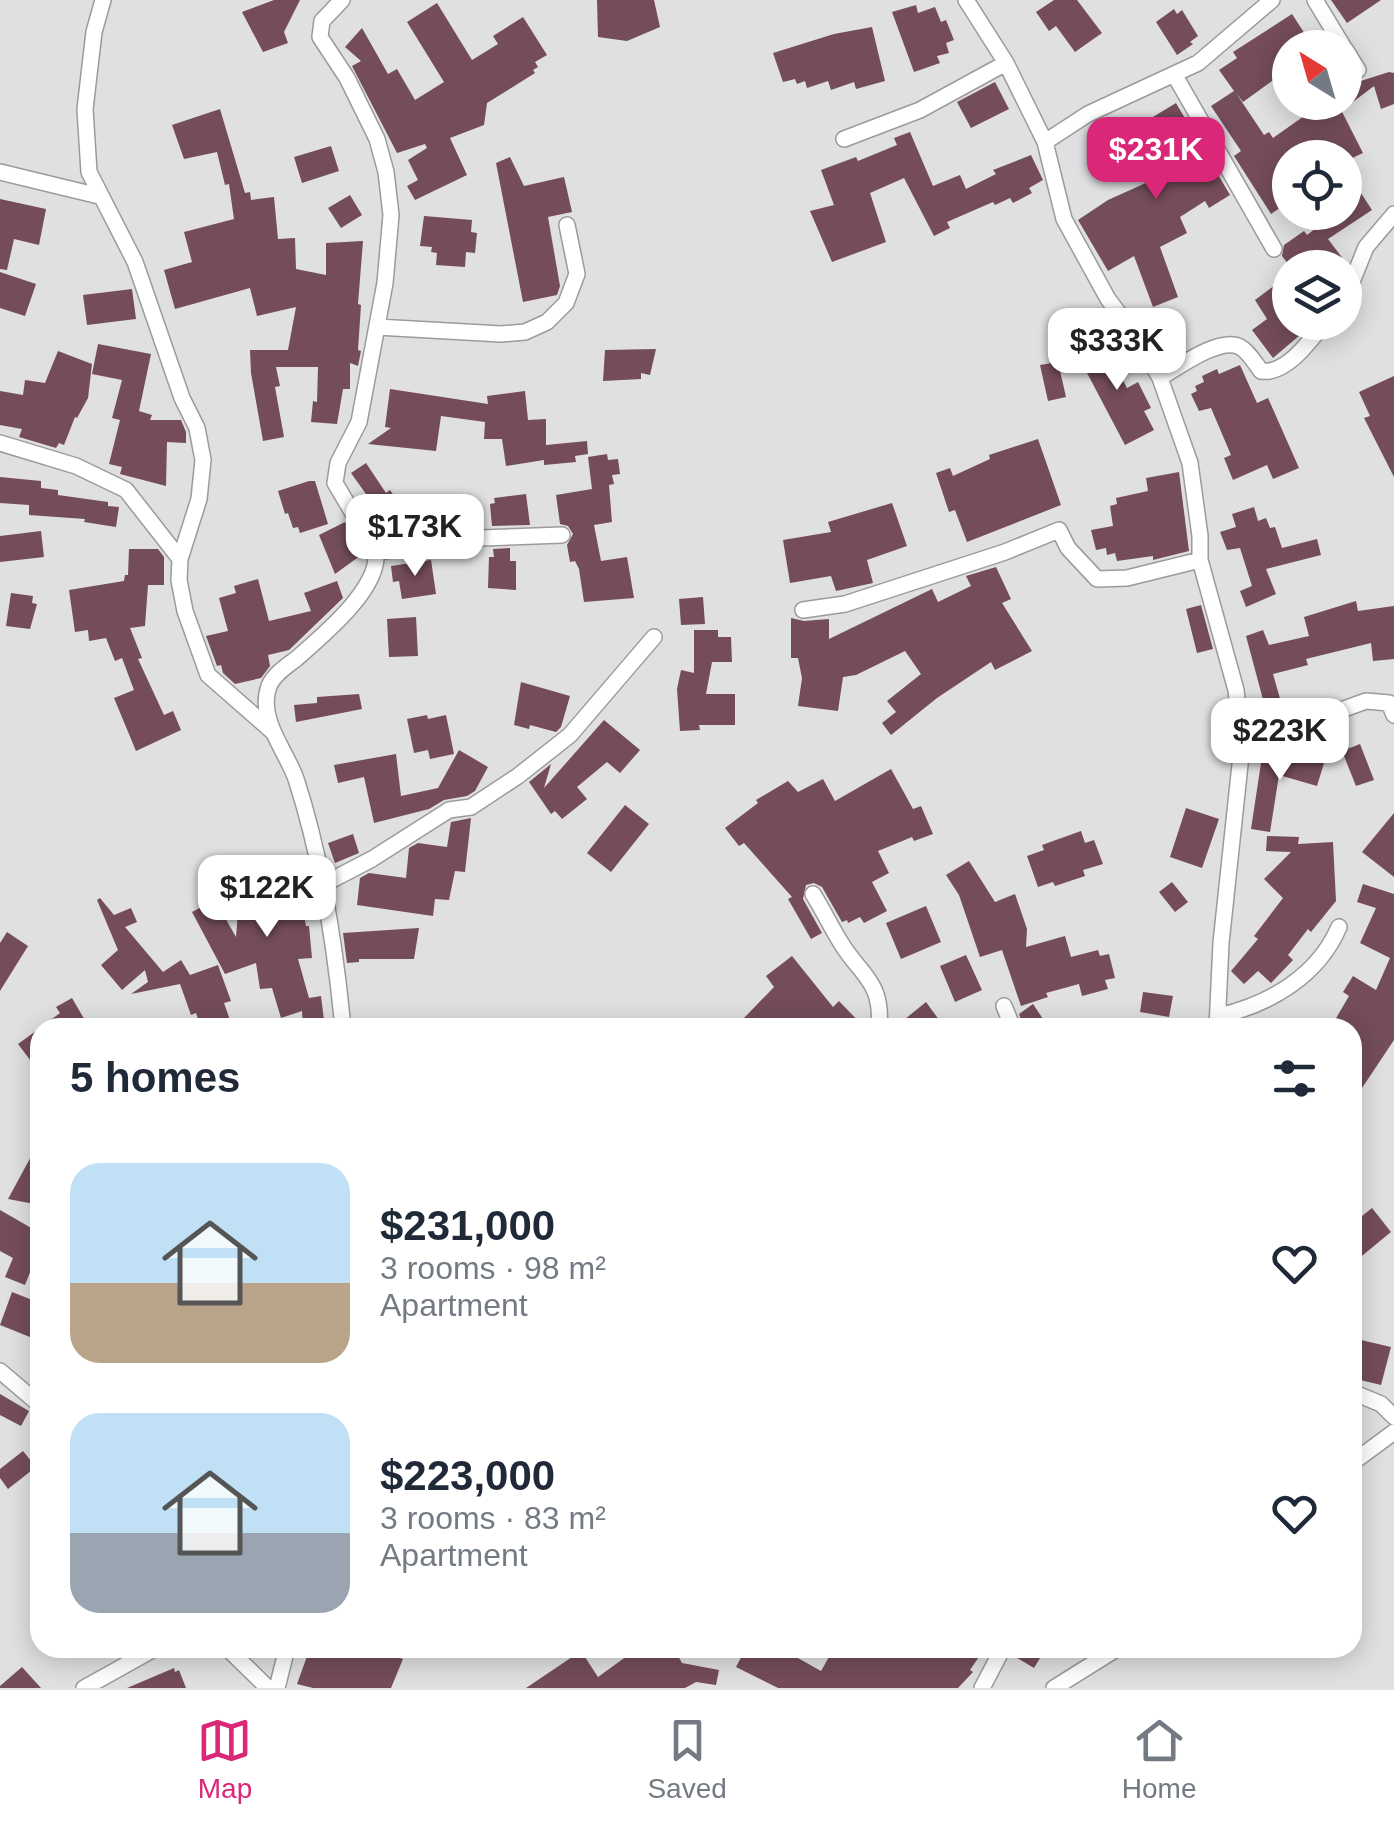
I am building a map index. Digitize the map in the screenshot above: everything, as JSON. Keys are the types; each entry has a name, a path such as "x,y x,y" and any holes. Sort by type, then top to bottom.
{"street":[{"path":"103,0 94,32 85,109 89,172 135,262 182,398 197,428 204,476 180,559 179,580 185,611 203,669 273,732"},
{"path":"342,0 319,28 320,37 377,139 391,215 388,260 359,422 335,472 340,494 376,552 378,564 373,579 321,637 274,677 269,686 267,714 296,780 324,884 342,1018"},
{"path":"966,0 1006,63 1045,142 1064,219 1108,299 1140,342 1160,378 1190,463 1200,560 1236,690 1242,746 1221,943 1218,1018"},
{"path":"1045,142 1088,114 1198,63 1272,0"},
{"path":"1316,0 1334,30"},
{"path":"844,139 920,110 1006,63"},
{"path":"1174,74 1274,248"},
{"path":"0,172 99,196"},
{"path":"1362,256 1394,214"},
{"path":"377,327 500,334 525,332 548,322 566,304 577,274 567,224"},
{"path":"1160,378 1200,354 1226,344 1242,348 1260,371 1272,372 1309,340"},
{"path":"0,443 76,466 126,490 180,559"},
{"path":"803,610 845,604 1005,552 1059,530 1068,548 1097,579 1126,578 1200,560"},
{"path":"376,552 464,540 562,535"},
{"path":"324,884 372,859 440,815 472,807 518,776 570,736 654,637"},
{"path":"1242,746 1366,701 1390,703 1394,715"},
{"path":"814,894 843,948 861,965 877,994 879,1018"},
{"path":"1227,1018 1313,970 1329,951 1340,927"},
{"path":"1004,1006 1009,1018"},
{"path":"0,1371 30,1396"},
{"path":"1362,1396 1381,1404 1394,1418"},
{"path":"1362,1456 1394,1432"},
{"path":"84,1688 138,1658"},
{"path":"237,1658 268,1688"},
{"path":"276,1688 284,1658"},
{"path":"982,1688 998,1658"},
{"path":"1054,1688 1102,1658"}],"building":[{"path":"274,0 300,0 284,32 288,43 263,52 242,12"},
{"path":"597,0 654,0 660,27 627,41 598,37"},
{"path":"1054,0 1077,0 1102,33 1075,52 1056,26 1049,31 1036,12"},
{"path":"1331,0 1381,0 1347,23"},
{"path":"437,3 472,60 498,44 493,36 523,17 547,55 535,62 535,73 487,103 484,125 450,138 467,175 415,200 407,186 418,180 408,160 427,148 425,144 397,153 352,66 361,61 345,47 362,28 388,74 397,69 415,100 444,82 407,22"},
{"path":"916,5 918,13 935,7 941,22 946,20 954,40 946,43 949,53 937,56 940,63 914,72 892,12"},
{"path":"1174,9 1177,14 1182,10 1198,36 1177,55 1156,22"},
{"path":"1292,14 1302,30 1272,30 1272,81 1243,102 1236,93 1264,135 1269,132 1273,138 1298,120 1346,120 1356,140 1272,140 1271,214 1234,156 1241,151 1211,106 1234,91 1219,70 1237,58 1233,52"},
{"path":"872,27 885,81 856,89 854,82 831,90 828,81 807,88 805,81 783,82 773,53"},
{"path":"1394,73 1394,104 1381,109 1374,86 1362,95 1362,81"},
{"path":"995,82 1009,109 971,128 957,102"},
{"path":"1176,103 1230,195 1209,208 1205,201 1180,217 1187,233 1160,247 1178,297 1153,307 1134,256 1108,271 1078,220 1108,200 1148,182 1129,145 1144,137 1138,126"},
{"path":"220,109 245,193 250,192 251,200 274,197 278,239 295,238 296,269 326,275 326,243 363,241 358,304 361,351 358,366 350,363 350,389 343,389 337,424 311,422 313,401 317,402 318,367 276,367 280,386 275,387 284,437 263,441 250,350 288,350 296,307 257,316 250,288 175,309 164,270 192,262 184,232 234,219 229,184 225,185 217,152 184,159 172,125"},
{"path":"910,132 933,186 960,175 966,189 996,174 993,170 1031,155 1043,180 1029,188 1032,193 1013,203 1010,198 995,205 993,202 947,222 950,228 934,236 904,178 870,193 886,242 832,262 810,211 834,205 821,170 856,157 858,161 897,145 894,138"},
{"path":"331,146 339,171 302,183 294,157"},
{"path":"510,157 524,186 564,177 572,212 548,217 560,286 557,295 523,302 496,163"},
{"path":"350,195 362,215 341,228 328,208"},
{"path":"1362,195 1372,210 1362,217"},
{"path":"0,199 46,209 39,245 14,239 7,270 0,269"},
{"path":"424,216 472,220 471,232 477,233 475,253 466,252 465,267 436,265 437,253 431,252 432,247 420,246"},
{"path":"1314,230 1342,230 1328,239 1336,250 1283,250 1284,245 1304,231 1307,235"},
{"path":"0,272 36,284 25,316 0,308"},
{"path":"1272,287 1272,340 1294,340 1273,358 1252,330 1267,319 1255,300"},
{"path":"132,289 136,319 87,325 83,295"},
{"path":"1100,338 1127,388 1138,382 1151,408 1144,411 1154,430 1125,445 1076,352"},
{"path":"98,344 151,354 139,411 152,415 150,420 181,420 186,432 186,443 167,442 166,486 120,474 122,467 109,464 120,420 112,418 122,380 92,374"},
{"path":"656,349 650,375 641,373 641,379 603,381 605,350"},
{"path":"58,351 92,364 88,398 64,445 59,443 56,448 19,437 22,429 0,425 0,391 23,395 25,380 45,383"},
{"path":"1058,362 1066,397 1048,401 1040,365"},
{"path":"1240,365 1257,403 1268,398 1299,468 1273,479 1267,465 1233,480 1224,458 1231,455 1211,408 1199,411 1191,394 1197,391 1195,386 1204,382 1202,376"},
{"path":"1394,376 1394,477 1364,418 1370,416 1359,392"},
{"path":"390,389 488,404 487,396 525,391 528,420 546,419 546,445 587,441 588,454 575,456 576,462 544,465 544,460 506,466 502,439 484,439 485,422 441,416 436,451 368,444 391,428 385,427"},
{"path":"1038,439 1061,505 967,542 955,510 949,512 936,473 950,468 953,476 990,459 989,455"},
{"path":"607,454 608,460 618,459 620,474 612,475 614,484 609,485 612,522 594,525 601,561 627,557 634,598 584,602 579,569 575,561 570,562 567,545 573,534 568,526 560,524 556,495 592,489 588,457"},
{"path":"366,463 386,493 390,490 398,502 402,499 415,517 393,532 351,473"},
{"path":"1179,472 1189,551 1153,560 1153,556 1117,561 1115,553 1107,555 1106,548 1096,550 1091,530 1113,526 1110,506 1117,504 1116,498 1148,491 1146,478"},
{"path":"0,477 41,481 41,488 58,490 58,495 108,502 108,506 119,507 116,527 84,522 85,519 29,515 29,505 0,503"},
{"path":"315,481 328,524 300,533 285,514 278,491"},
{"path":"526,494 530,525 492,526 490,504 495,503 494,498"},
{"path":"892,503 907,546 867,560 873,583 836,591 831,576 790,583 783,540 831,532 828,522"},
{"path":"1254,507 1258,521 1266,518 1270,528 1275,527 1282,548 1317,539 1321,555 1266,569 1276,594 1246,607 1240,591 1252,586 1240,548 1227,550 1220,532 1236,527 1232,514"},
{"path":"345,522 364,553 335,574 319,535"},
{"path":"41,531 44,557 0,562 0,536"},
{"path":"510,548 510,561 516,561 516,590 488,588 493,549"},
{"path":"129,549 158,549 164,557 164,585 148,585 145,626 130,628 142,658 138,659 164,715 173,711 181,730 136,751 114,698 134,690 122,658 115,661 106,638 89,641 88,630 75,632 69,590 124,581 128,575"},
{"path":"431,560 436,594 402,599 399,581 393,582 391,566"},
{"path":"996,567 1011,599 1002,603 1032,651 995,670 991,662 891,735 882,723 896,712 887,701 921,674 905,651 856,675 843,677 838,711 798,706 802,678 798,658 791,658 791,618 829,619 829,639 932,589 938,602 971,586 966,576"},
{"path":"258,579 269,621 311,611 304,593 337,581 343,598 289,650 268,655 270,666 261,678 235,684 223,673 221,665 217,666 206,636 228,631 219,598 236,593 234,586"},
{"path":"11,593 33,596 32,603 37,604 30,629 6,626"},
{"path":"703,597 705,624 681,625 679,599"},
{"path":"1356,601 1358,611 1394,606 1394,659 1373,661 1371,643 1306,659 1308,665 1273,674 1281,702 1265,707 1246,636 1263,630 1269,645 1309,636 1304,617"},
{"path":"1201,605 1213,649 1197,653 1186,609"},
{"path":"416,617 418,656 389,657 387,619"},
{"path":"694,630 718,630 718,637 731,637 732,662 712,662 706,694 735,694 735,725 699,725 700,730 680,731 677,689 681,670 694,673"},
{"path":"521,682 570,696 556,732 514,725"},
{"path":"359,694 362,709 296,722 294,705 317,703 317,697"},
{"path":"427,715 428,719 446,715 454,754 430,759 428,750 414,753 407,719"},
{"path":"604,720 640,750 620,773 607,762 577,787 587,799 562,819 555,811 551,814 529,782 551,764 544,788"},
{"path":"1360,744 1374,780 1356,786 1342,751"},
{"path":"459,750 488,767 475,791 429,809 374,823 364,777 338,783 334,765 396,754 401,796 438,788"},
{"path":"1267,750 1324,763 1317,786 1279,775 1270,832 1251,829 1261,763 1266,763"},
{"path":"891,769 913,809 921,806 933,834 914,841 912,837 878,851 889,873 872,882 887,911 864,923 860,917 842,922 822,887 806,885 803,899 822,933 811,939 788,899 792,897 744,843 739,846 725,828 758,803 756,800 788,781 798,792 823,779 835,801"},
{"path":"625,805 649,824 611,872 587,853"},
{"path":"1186,808 1219,819 1202,868 1170,857"},
{"path":"1394,813 1394,877 1362,852"},
{"path":"471,818 465,872 455,871 449,900 435,899 433,916 357,905 360,878 369,873 406,878 409,848 418,843 447,847 451,822"},
{"path":"1081,831 1085,843 1094,840 1103,864 1083,870 1085,876 1038,887 1027,856 1044,850 1042,845"},
{"path":"353,834 359,853 335,863 328,843"},
{"path":"1267,836 1299,837 1298,844 1333,842 1336,901 1311,932 1308,929 1288,955 1293,960 1271,983 1258,971 1244,984 1231,971 1258,939 1254,936 1283,898 1264,879 1291,852 1266,851"},
{"path":"969,861 995,902 1015,894 1027,929 1026,947 1065,936 1071,957 1098,950 1100,956 1109,954 1115,978 1105,980 1108,989 1082,996 1079,984 1046,993 1048,997 1021,1006 1002,950 980,957 959,895 946,875"},
{"path":"242,862 278,864 276,887 298,883 312,958 298,959 309,998 321,996 324,1018 302,1018 302,1011 281,1018 272,988 260,989 256,963 225,974 192,912 215,900 236,937"},
{"path":"1172,882 1188,902 1175,912 1159,892"},
{"path":"1363,884 1394,894 1394,1040 1362,1088 1362,1018 1336,1018 1349,996 1343,992 1353,976 1376,990 1390,958 1360,943 1376,908 1357,902"},
{"path":"100,898 114,915 131,908 137,922 125,927 163,972 181,960 190,975 218,965 231,1001 224,1003 229,1018 191,1015 180,984 131,994 148,982 145,970 122,990 101,965 118,950 97,900"},
{"path":"926,906 941,942 901,959 886,923"},
{"path":"419,928 414,959 359,959 347,963 343,933"},
{"path":"7,932 28,946 0,991 0,943"},
{"path":"966,955 982,990 955,1002 940,966"},
{"path":"792,956 833,1007 839,1001 855,1018 744,1018 774,987 766,976"},
{"path":"1143,992 1173,996 1169,1017 1140,1012"},
{"path":"72,998 84,1018 53,1018 60,1013 56,1007"},
{"path":"926,1002 938,1018 906,1018"},
{"path":"1033,1004 1042,1018 1020,1018 1019,1014"},
{"path":"30,1035 30,1060 18,1044"},
{"path":"30,1158 30,1203 8,1199"},
{"path":"1372,1208 1391,1232 1362,1256 1362,1216"},
{"path":"0,1210 30,1227 30,1272 25,1285 5,1277 13,1258 0,1251"},
{"path":"12,1292 30,1299 30,1337 0,1325"},
{"path":"1362,1340 1391,1347 1381,1385 1362,1380"},
{"path":"0,1394 29,1411 21,1426 0,1415"},
{"path":"23,1451 30,1460 30,1472 8,1489 0,1478 0,1469"},
{"path":"306,1658 403,1659 391,1688 313,1688 297,1684"},
{"path":"571,1658 586,1658 598,1677 624,1658 679,1658 682,1663 719,1670 716,1685 696,1682 685,1688 526,1688"},
{"path":"741,1658 798,1658 821,1671 828,1658 978,1658 970,1670 973,1672 958,1688 778,1688 736,1667"},
{"path":"1017,1658 1040,1658 1034,1668"},
{"path":"22,1667 41,1688 0,1688 0,1686"},
{"path":"174,1668 175,1672 179,1670 186,1688 127,1688"}]}
